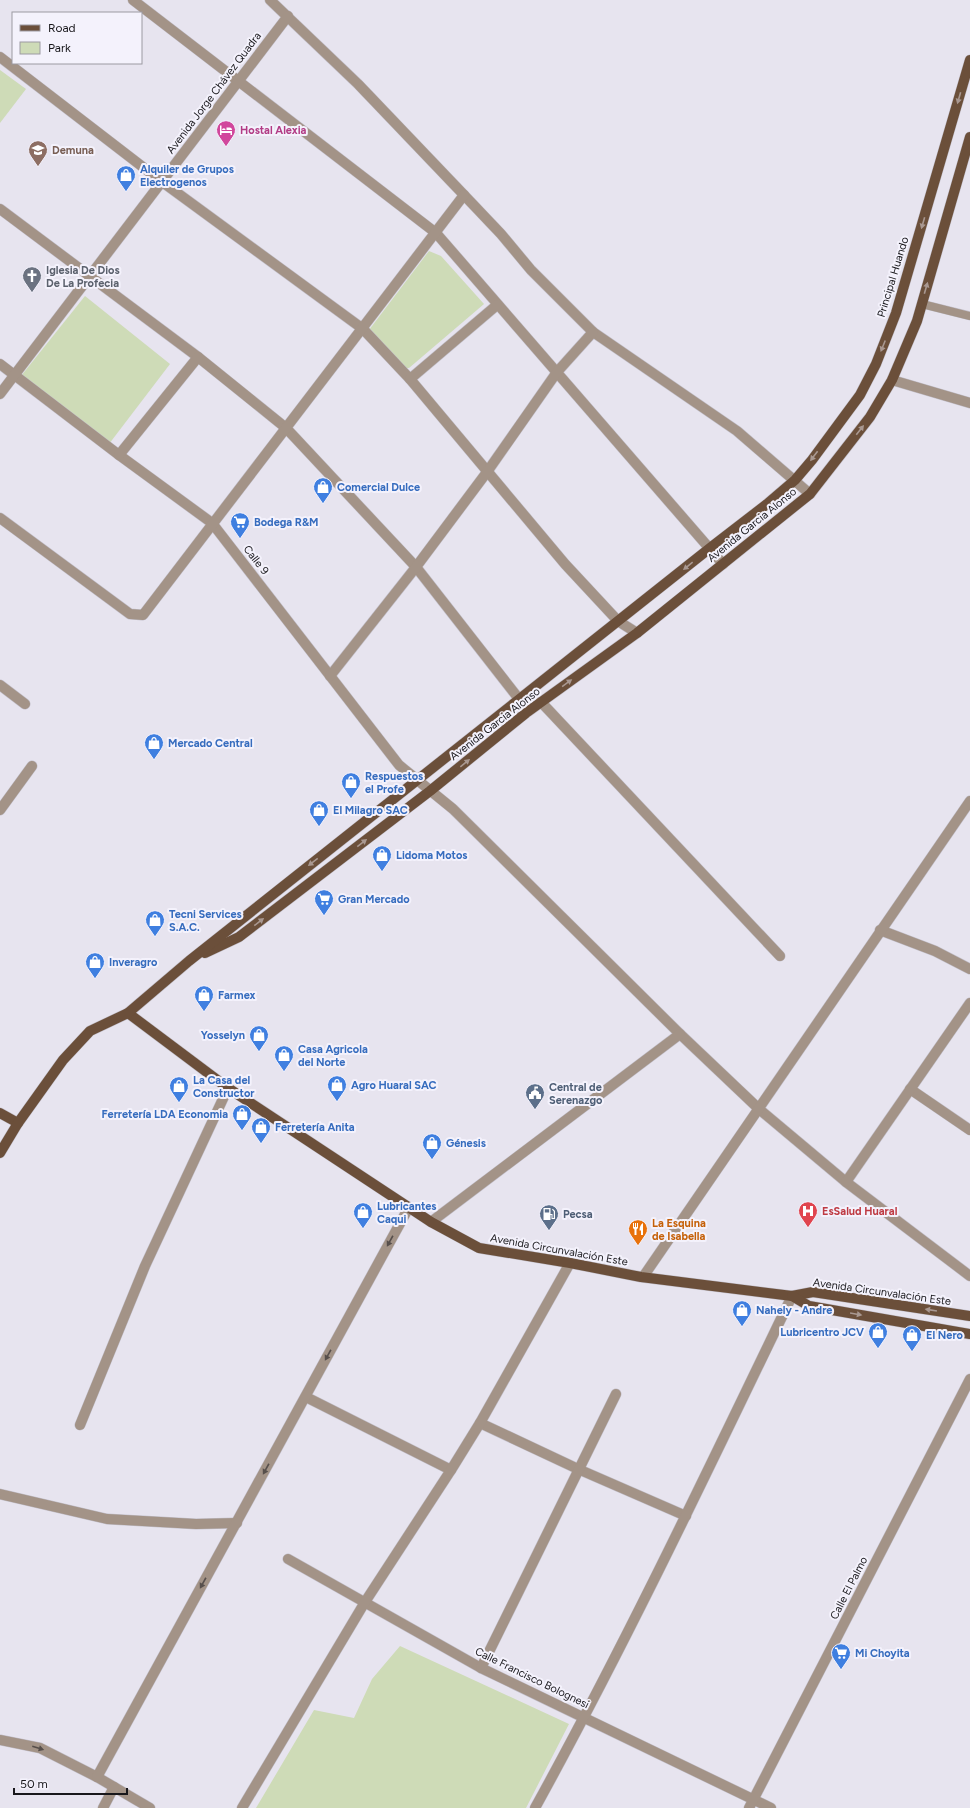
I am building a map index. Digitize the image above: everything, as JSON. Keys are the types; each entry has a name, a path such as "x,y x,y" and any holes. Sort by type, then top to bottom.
{"main road":[{"name":"Principal Huando","path":"794,480 812,460 860,395 876,364 896,313 970,60"},
{"path":"810,494 870,417 892,380 917,321 970,136"},
{"name":"Avenida Garcia Alonso","path":"0,1153 18,1123 63,1060 90,1030 128,1013 189,961 710,548 768,504 794,480"},
{"name":"Avenida Garcia Alonso","path":"189,961 239,937 430,791 541,702 637,633 810,494"},
{"name":"Avenida Circunvalación Este","path":"128,1013 228,1088 431,1222 479,1248 643,1277 792,1296 813,1292 970,1316"},
{"path":"0,1114 18,1123"},
{"name":"Avenida Circunvalación Este","path":"792,1296 809,1306 970,1334"}],"street":[{"path":"133,0 436,233 723,564"},
{"path":"270,0 358,84 501,234 531,270 593,332 737,431 810,494"},
{"name":"Avenida Jorge Chávez Quadra","path":"0,394 16,375 237,80 288,16"},
{"path":"0,57 161,181 363,329 410,379 565,564 618,621 637,633"},
{"path":"0,518 130,614 143,615 464,195"},
{"path":"0,209 198,357 286,428 416,567 519,699"},
{"path":"410,379 497,305"},
{"path":"330,676 416,567 487,472 557,372 593,332"},
{"path":"119,455 198,357"},
{"name":"Calle 9","path":"0,364 119,455 212,523 399,765 416,781 453,809 680,1034 759,1109 846,1182 970,1276"},
{"path":"892,380 970,403"},
{"path":"0,685 25,704"},
{"path":"541,702 780,956"},
{"path":"0,810 32,766"},
{"path":"643,1277 970,801"},
{"path":"880,930 934,951 970,968"},
{"path":"846,1182 970,1003"},
{"path":"431,1222 680,1034"},
{"path":"80,1425 145,1266 228,1088"},
{"path":"910,1089 970,1130"},
{"path":"97,1777 409,1207"},
{"path":"242,1808 365,1602 480,1423 570,1263"},
{"path":"535,1808 585,1717 686,1516 792,1296"},
{"name":"Calle El Palmo","path":"751,1804 970,1379"},
{"path":"482,1668 616,1394"},
{"path":"306,1396 451,1470"},
{"path":"480,1423 578,1469 686,1516"},
{"path":"0,1494 107,1519 196,1524 237,1523"},
{"name":"Calle Francisco Bolognesi","path":"288,1559 482,1668 585,1717 751,1804 771,1808"},
{"path":"0,1740 40,1748 97,1777 150,1808"},
{"path":"103,1808 114,1787"}],"lane":[{"path":"922,304 970,316"}],"green space":[{"path":"0,70 26,89 0,123"},
{"path":"429,251 441,256 484,304 409,368 398,368 369,330"},
{"path":"85,296 170,364 109,444 21,376"},
{"path":"400,1646 569,1724 526,1808 256,1808 314,1710 354,1718 372,1679"}],"place":[{"name":"Hostal Alexia","path":"226,147"},
{"name":"Demuna","path":"38,167"},
{"name":"Alquiler de Grupos Electrogenos","path":"126,192"},
{"name":"Iglesia De Dios De La Profecia","path":"32,293"},
{"name":"Comercial Dulce","path":"323,504"},
{"name":"Bodega R&M","path":"240,539"},
{"name":"Mercado Central","path":"154,760"},
{"name":"Respuestos el Profe","path":"351,799"},
{"name":"El Milagro SAC","path":"319,827"},
{"name":"Lidoma Motos","path":"382,872"},
{"name":"Gran Mercado","path":"324,916"},
{"name":"Tecni Services S.A.C.","path":"155,937"},
{"name":"Inveragro","path":"95,979"},
{"name":"Farmex","path":"204,1012"},
{"name":"Yosselyn","path":"259,1052"},
{"name":"Casa Agricola del Norte","path":"284,1072"},
{"name":"Agro Huaral SAC","path":"337,1102"},
{"name":"La Casa del Constructor","path":"179,1103"},
{"name":"Central de Serenazgo","path":"535,1110"},
{"name":"Ferretería LDA Economia","path":"242,1131"},
{"name":"Ferretería Anita","path":"261,1144"},
{"name":"Génesis","path":"432,1160"},
{"name":"EsSalud Huaral","path":"808,1228"},
{"name":"Lubricantes Caqui","path":"363,1229"},
{"name":"Pecsa","path":"549,1231"},
{"name":"La Esquina de Isabella","path":"638,1246"},
{"name":"Nahely - Andre","path":"742,1327"},
{"name":"Lubricentro JCV","path":"878,1349"},
{"name":"El Nero","path":"912,1352"},
{"name":"Mi Choyita","path":"841,1670"}]}
